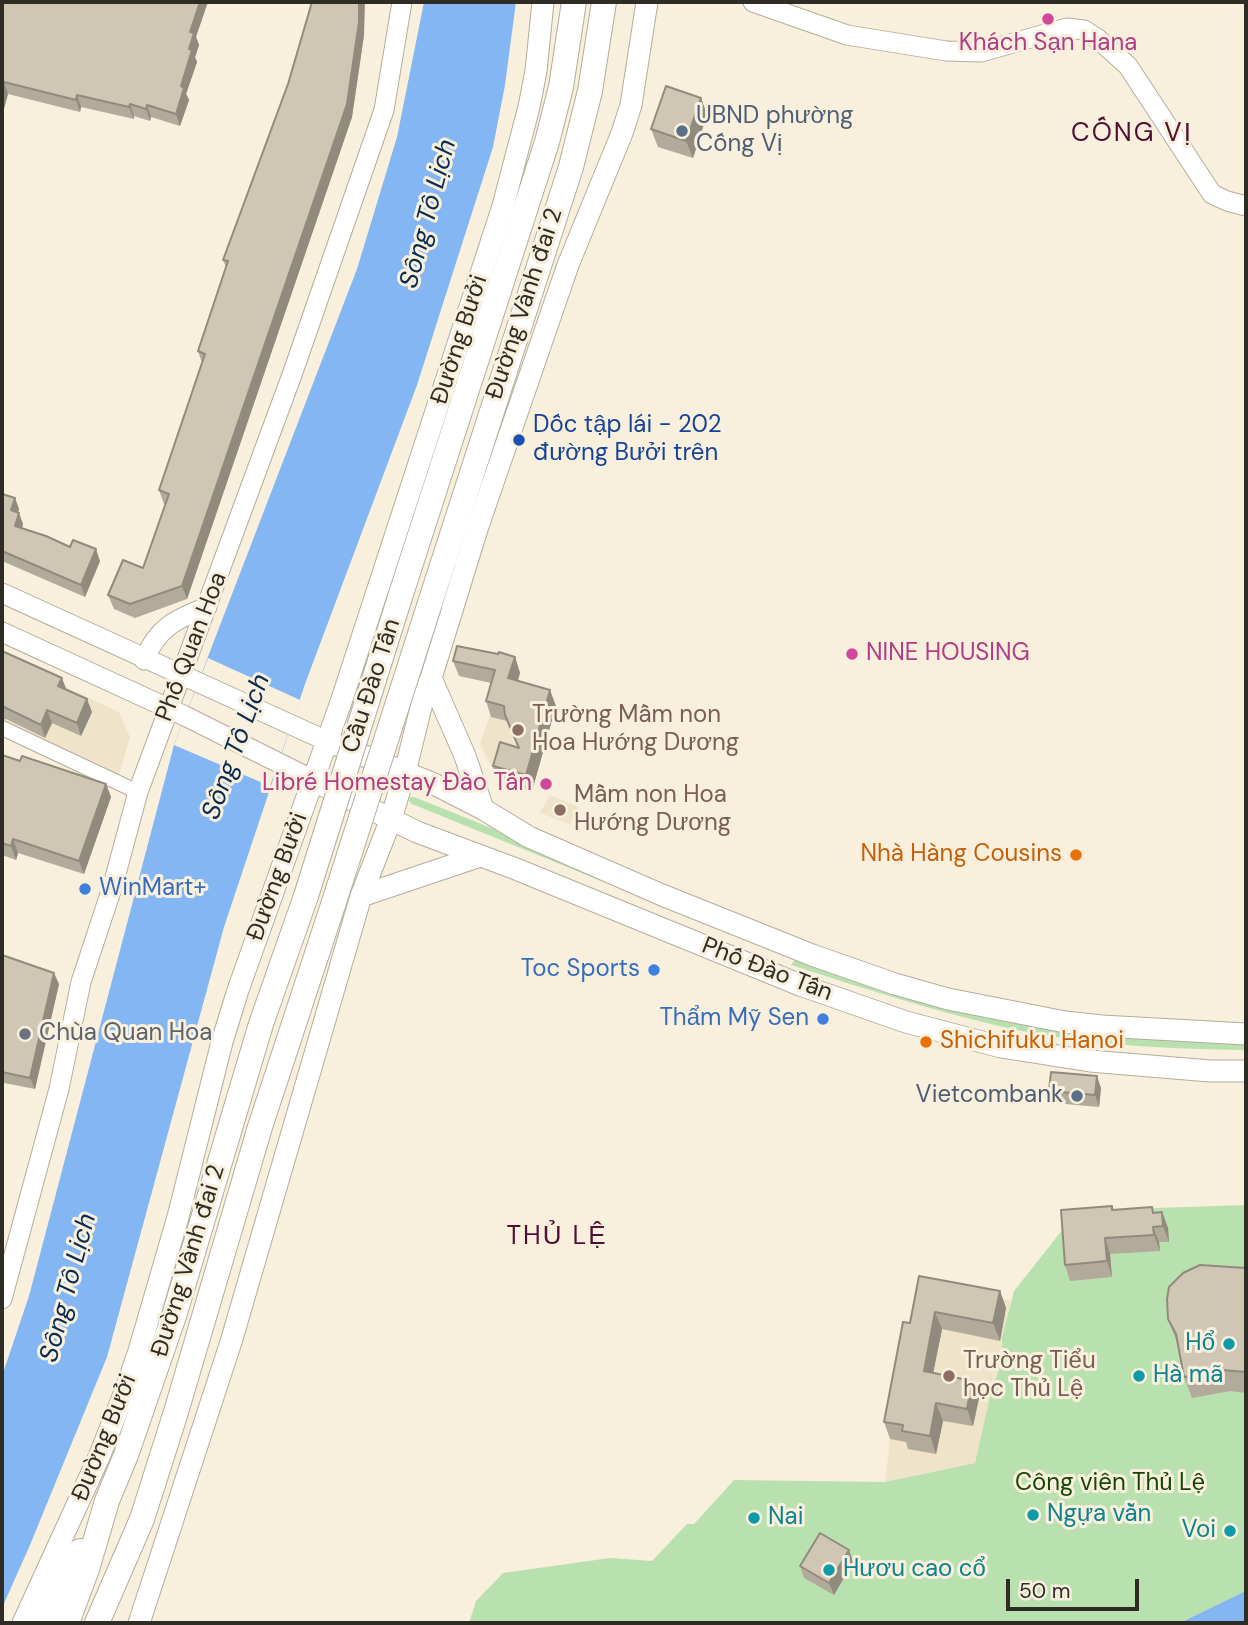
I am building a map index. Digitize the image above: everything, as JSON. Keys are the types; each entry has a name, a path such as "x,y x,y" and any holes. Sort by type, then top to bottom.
{"highway":[{"name":"Đường Vành đai 2","path":"400,597 547,142 561,87 575,2"},
{"name":"Đường Vành đai 2","path":"430,603 570,167 590,91 604,2"},
{"name":"Cầu Đào Tấn","path":"306,895 400,597"},
{"name":"Cầu Đào Tấn","path":"334,902 430,603"},
{"name":"Đường Vành đai 2","path":"67,1623 87,1569 107,1501 126,1455 174,1316 261,1024 306,895"},
{"name":"Đường Vành đai 2","path":"97,1623 142,1518 180,1400 260,1127 334,902"},
{"path":"45,1623 62,1584 107,1501"},
{"path":"116,1623 130,1588 142,1518"}],"main road":[{"name":"Phố Quan Hoa","path":"2,1299 59,1088 82,982 113,885 138,792 190,680 207,607 314,316 384,110 402,2"},
{"name":"Đường Bưởi","path":"23,1623 73,1518 124,1394 178,1217 222,1042 238,990 350,673 503,206 529,107 536,71 543,2"},
{"path":"139,1623 231,1342 361,896 391,820 428,686 478,526 568,265 622,134 631,105 648,2"},
{"path":"753,2 848,35 946,51 981,52 1066,28 1084,30 1128,66 1212,194 1246,206"},
{"path":"2,593 144,660 327,741"},
{"path":"144,660 151,643 160,632 184,616 207,607"},
{"path":"2,632 176,712 313,780"},
{"path":"350,673 376,702 399,707 428,686"},
{"path":"428,686 465,756 483,809"},
{"name":"Phố Đào Tấn","path":"327,741 434,784 529,837 662,895 895,984 995,1009 1102,1026 1246,1034"},
{"name":"Phố Đào Tấn","path":"313,780 417,832 780,976 906,1022 1001,1047 1090,1061 1196,1070 1246,1071"},
{"path":"361,896 480,856"},
{"path":"780,976 795,947"}],"street":[{"path":"2,727 138,792"}],"shaded area":[{"path":"2,657 119,712 130,737 118,778 2,723"},
{"name":"Trường Mầm non Hoa Hướng Dương","path":"499,690 556,706 499,782 480,744"},
{"name":"Mầm non Hoa Hướng Dương","path":"550,795 579,807 570,824 540,813"},
{"name":"Trường Tiểu học Thủ Lệ","path":"925,1293 1011,1300 1002,1337 1002,1361 991,1392 975,1463 885,1482 890,1439"}],"green space":[{"path":"410,797 751,932 747,940 412,804"},
{"path":"798,956 891,988 1246,1043 1246,1050 1126,1045 1007,1028 925,1007 791,965"},
{"name":"Công viên Thủ Lệ","path":"1246,1205 1246,1623 469,1623 476,1601 503,1573 610,1558 652,1561 687,1524 694,1524 734,1480 885,1482 975,1463 991,1392 1002,1361 1002,1337 1014,1291 1067,1224 1156,1208"}],"water":[{"name":"Sông Tô Lịch","path":"424,2 516,2 505,85 493,147 417,385 305,684 224,927 107,1357 2,1608 2,1376 29,1296 174,745 357,269 397,137"},
{"path":"1246,1591 1246,1623 1180,1623"}],"pier":[{"path":"208,658 300,700 270,786 174,745"}],"building":[{"path":"3,2 200,2 190,32 194,33 189,49 192,50 176,114 147,105 146,109 130,104 129,107 77,95 76,100 4,82 2,88"},
{"path":"312,2 359,2 359,22 347,104 182,586 130,604 108,595 123,560 143,568 169,494 159,490 205,354 198,351 228,261 223,260 288,84"},
{"path":"666,86 701,98 686,141 651,129"},
{"path":"2,494 15,498 11,510 19,513 15,526 70,547 73,540 96,549 81,585 2,551"},
{"path":"457,646 515,657 508,678 550,690 526,775 493,766 500,742 519,748 504,706 486,701 495,670 453,661"},
{"path":"2,651 62,678 58,686 87,699 77,723 47,710 41,725 2,706"},
{"path":"2,755 20,761 22,756 106,784 79,861 13,839 11,846 2,843"},
{"name":"Chùa Quan Hoa","path":"2,955 54,973 30,1078 2,1072"},
{"path":"1051,1072 1097,1076 1095,1095 1049,1091"},
{"path":"1112,1206 1112,1210 1152,1207 1153,1213 1162,1212 1163,1226 1153,1227 1154,1235 1105,1238 1107,1261 1065,1265 1061,1210"},
{"path":"1200,1265 1246,1268 1246,1372 1222,1370 1184,1377 1176,1334 1168,1319 1167,1299 1169,1287 1183,1273"},
{"path":"919,1276 1000,1291 993,1323 935,1312 924,1371 972,1381 967,1409 936,1403 930,1436 902,1431 903,1425 884,1422 903,1322 910,1323"},
{"path":"820,1533 849,1550 829,1583 800,1566"}],"place":[{"name":"Khách Sạn Hana","path":"1048,19"},
{"name":"UBND phường Cống Vị","path":"682,131"},
{"name":"Dốc tập lái - 202 đường Bưởi trên","path":"519,440"},
{"name":"NINE HOUSING","path":"852,654"},
{"name":"Trường Mầm non Hoa Hướng Dương","path":"518,730"},
{"name":"Libré Homestay Đào Tấn","path":"546,784"},
{"name":"Mầm non Hoa Hướng Dương","path":"560,810"},
{"name":"Nhà Hàng Cousins","path":"1076,855"},
{"name":"WinMart+","path":"85,889"},
{"name":"Toc Sports","path":"654,970"},
{"name":"Thẩm Mỹ Sen","path":"823,1019"},
{"name":"Chùa Quan Hoa","path":"25,1034"},
{"name":"Shichifuku Hanoi","path":"926,1042"},
{"name":"Vietcombank","path":"1077,1096"},
{"name":"Hổ","path":"1229,1344"},
{"name":"Trường Tiểu học Thủ Lệ","path":"949,1376"},
{"name":"Hà mã","path":"1139,1376"},
{"name":"Ngựa vằn","path":"1033,1515"},
{"name":"Nai","path":"754,1518"},
{"name":"Voi","path":"1230,1531"},
{"name":"Hươu cao cổ","path":"829,1570"}],"district":[{"name":"CỐNG VỊ","path":"1132,134"},
{"name":"THỦ LỆ","path":"557,1237"}]}
